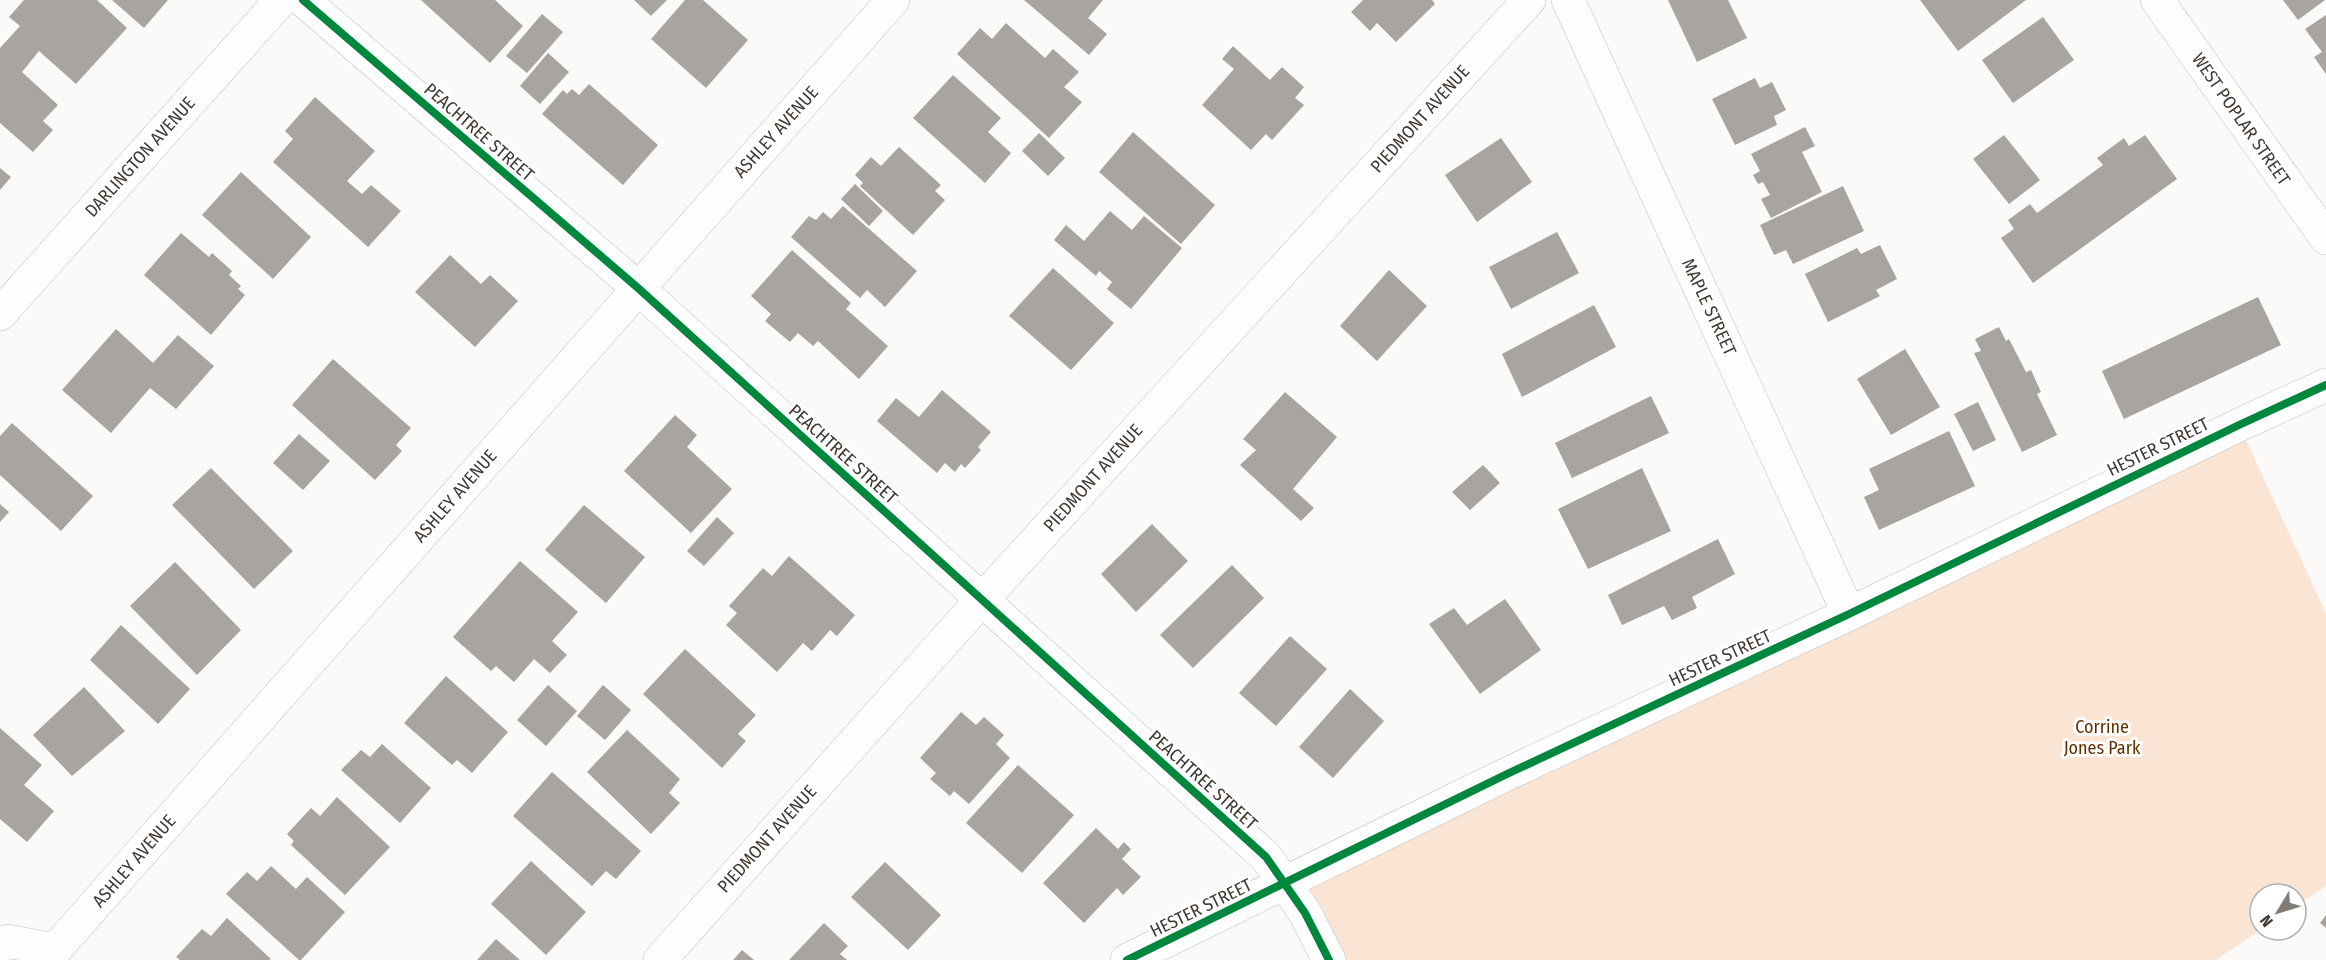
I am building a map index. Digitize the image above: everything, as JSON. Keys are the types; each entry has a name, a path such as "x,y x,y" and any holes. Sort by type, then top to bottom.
{"street":[{"name":"DARLINGTON AVENUE","path":"0,314 281,0"},
{"name":"PEACHTREE STREET","path":"303,0 638,288 1266,857 1305,913 1329,960"},
{"name":"ASHLEY AVENUE","path":"7,945 55,950 893,0"},
{"name":"PIEDMONT AVENUE","path":"660,960 982,600 1529,0"},
{"name":"MAPLE STREET","path":"1568,0 1849,614"},
{"name":"WEST POPLAR STREET","path":"2157,0 2326,238"},
{"name":"HESTER STREET","path":"1127,960 1507,774 1849,614 2326,385"}],"green space":[{"name":"Corrine Jones Park","path":"2239,425 2326,613 2326,886 2308,898 2308,882 2248,882 2248,938 2216,960 1329,960 1284,884"}],"building":[{"path":"24,0 97,0 127,28 76,84 39,51 22,72 58,105 43,121 53,130 33,152 0,123 0,48 20,26 9,17"},
{"path":"112,0 168,0 144,28"},
{"path":"421,0 495,0 523,26 490,63"},
{"path":"634,0 667,0 651,16"},
{"path":"685,0 703,0 748,40 706,88 651,39"},
{"path":"1024,0 1103,0 1088,18 1107,34 1089,55"},
{"path":"1363,0 1432,0 1435,4 1396,42 1377,23 1370,31 1351,12"},
{"path":"1668,0 1728,0 1747,38 1697,62"},
{"path":"1920,0 2026,0 1958,51"},
{"path":"2283,0 2325,0 2298,20"},
{"path":"542,14 563,32 527,73 506,56"},
{"path":"2326,15 2326,74 2314,57 2322,52 2305,29"},
{"path":"2043,17 2074,60 2013,103 1982,60"},
{"path":"1006,23 1045,58 1053,49 1079,72 1064,87 1082,102 1049,138 957,54 980,28 992,39"},
{"path":"1233,46 1270,80 1282,67 1304,87 1295,98 1304,105 1272,140 1266,134 1251,150 1202,105 1234,69 1222,59"},
{"path":"548,53 569,72 540,104 520,86"},
{"path":"953,75 1001,118 988,132 1011,153 985,183 913,118"},
{"path":"1755,78 1760,88 1772,82 1786,110 1774,116 1777,125 1735,145 1712,99"},
{"path":"589,84 658,145 623,185 542,114 563,90 567,94 572,89 579,95"},
{"path":"315,97 375,151 347,181 362,194 371,185 401,211 368,247 273,162 293,139 285,131"},
{"path":"1805,127 1815,146 1802,152 1822,192 1771,218 1761,199 1770,195 1763,182 1758,184 1753,175 1760,171 1751,154"},
{"path":"1133,132 1215,205 1181,244 1099,172"},
{"path":"1039,133 1065,158 1048,176 1022,151"},
{"path":"2004,135 2040,180 2009,204 1973,159"},
{"path":"2145,135 2177,179 2033,283 2001,238 2014,229 2008,220 2030,204 2037,213 2103,165 2097,158 2124,138 2129,146"},
{"path":"1501,138 1532,182 1477,222 1445,175"},
{"path":"899,147 941,185 935,191 945,200 913,235 860,186 863,183 855,175 871,157 881,166"},
{"path":"0,168 11,177 0,190"},
{"path":"241,172 311,237 273,279 202,215"},
{"path":"855,184 883,211 869,226 841,199"},
{"path":"1843,186 1864,231 1793,264 1786,250 1774,255 1760,225"},
{"path":"843,206 917,271 885,307 867,290 860,298 791,237 809,216 816,220 823,212 831,219"},
{"path":"1110,211 1132,230 1144,216 1182,248 1131,309 1107,289 1112,282 1099,271 1096,276 1054,240 1066,225 1084,241"},
{"path":"1557,232 1579,273 1511,309 1489,267"},
{"path":"181,233 209,257 212,253 232,271 229,275 241,286 238,289 245,295 211,335 144,275"},
{"path":"1880,245 1897,279 1876,290 1880,296 1828,322 1805,274 1857,248 1861,254"},
{"path":"792,250 851,303 846,309 888,346 859,379 818,341 813,346 798,333 790,342 765,321 771,314 751,296"},
{"path":"450,255 481,284 490,275 518,301 475,347 415,292"},
{"path":"1053,268 1114,323 1071,370 1009,316"},
{"path":"1389,270 1427,306 1377,361 1340,326"},
{"path":"2258,297 2281,345 2124,419 2102,371"},
{"path":"1594,305 1616,347 1522,397 1502,354"},
{"path":"1999,327 2006,341 2009,339 2026,372 2031,370 2041,392 2037,394 2057,435 2022,452 1974,353 1981,351 1975,339"},
{"path":"116,329 153,363 178,335 214,366 176,409 150,388 111,433 62,390"},
{"path":"1905,349 1940,407 1891,435 1857,379"},
{"path":"333,359 411,428 396,445 402,451 375,480 292,405"},
{"path":"942,390 991,432 978,447 981,450 965,468 961,464 955,472 945,463 937,473 877,421 896,398 919,417"},
{"path":"1285,392 1337,437 1293,489 1314,508 1301,521 1240,465 1256,450 1243,439"},
{"path":"1651,396 1669,433 1572,478 1555,443"},
{"path":"1978,402 1996,440 1973,451 1954,414"},
{"path":"675,415 697,435 687,447 732,489 691,533 624,471"},
{"path":"12,423 93,496 61,531 0,475 0,436"},
{"path":"1949,431 1975,486 1879,530 1864,497 1879,490 1869,469"},
{"path":"299,434 330,461 303,490 273,463"},
{"path":"1483,465 1500,483 1470,510 1452,492"},
{"path":"211,468 293,551 254,589 172,505"},
{"path":"1642,468 1671,531 1588,569 1558,509"},
{"path":"0,504 9,512 0,522"},
{"path":"584,505 645,557 606,603 545,550"},
{"path":"717,517 734,533 704,566 687,551"},
{"path":"1152,524 1188,561 1136,612 1101,574"},
{"path":"1718,539 1735,574 1692,597 1697,608 1672,620 1664,606 1622,625 1608,595"},
{"path":"789,556 855,615 837,636 830,630 812,651 803,643 777,672 726,625 737,613 729,606 763,568 772,576"},
{"path":"520,561 578,612 552,641 567,655 550,673 534,659 514,682 496,666 491,671 453,637"},
{"path":"175,562 241,630 197,675 130,606"},
{"path":"1232,565 1264,598 1193,668 1160,635"},
{"path":"1505,599 1541,650 1480,694 1429,624 1454,608 1467,625"},
{"path":"121,625 190,689 158,724 90,660"},
{"path":"1290,636 1327,669 1276,726 1239,693"},
{"path":"685,649 756,715 738,734 746,741 722,768 643,694"},
{"path":"446,676 508,732 472,773 457,760 452,765 404,723"},
{"path":"548,685 577,711 546,746 517,720"},
{"path":"603,685 631,710 605,740 577,716"},
{"path":"84,687 125,731 72,776 33,735"},
{"path":"1350,689 1384,721 1333,778 1299,747"},
{"path":"961,712 976,725 984,717 1004,735 996,744 1010,758 969,804 954,791 950,796 930,779 936,773 920,758"},
{"path":"0,728 42,765 24,785 54,811 27,842 0,819"},
{"path":"627,730 680,779 669,793 680,803 651,834 587,772"},
{"path":"382,744 431,788 400,823 341,770 361,750 370,757"},
{"path":"1018,765 1074,815 1022,873 966,823"},
{"path":"552,772 641,851 616,879 606,871 592,886 513,816"},
{"path":"337,797 390,847 345,895 291,845 294,841 287,834 311,808 320,816"},
{"path":"1096,828 1118,849 1124,842 1131,849 1122,859 1141,877 1123,895 1117,888 1084,923 1043,883"},
{"path":"531,861 586,912 546,955 491,904"},
{"path":"885,862 941,915 908,950 851,897"},
{"path":"271,866 296,889 307,877 345,912 301,960 226,894 247,872 257,881"},
{"path":"2326,915 2326,928 2320,923"},
{"path":"227,918 271,959 180,960 176,957 202,929 211,936"},
{"path":"824,923 848,946 840,954 847,960 789,960"},
{"path":"496,939 520,960 477,960"},
{"path":"742,950 754,960 733,960"}],"cycle path":[{"path":"303,0 638,288 1266,857 1305,913 1329,960"},
{"path":"1127,960 1507,774 1849,614 2326,385"}]}
